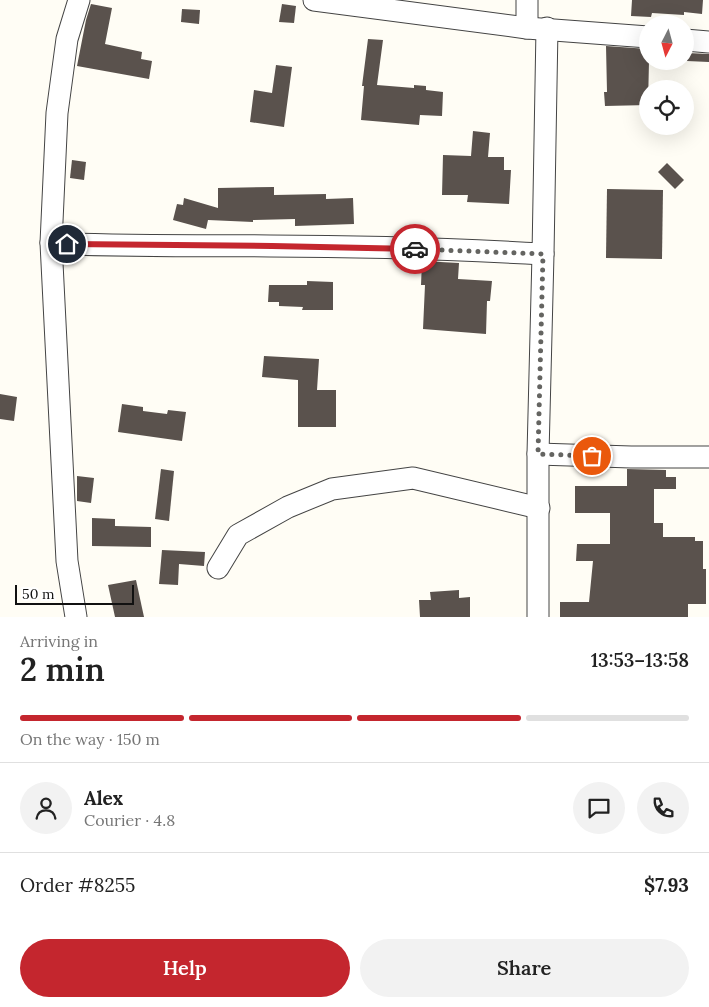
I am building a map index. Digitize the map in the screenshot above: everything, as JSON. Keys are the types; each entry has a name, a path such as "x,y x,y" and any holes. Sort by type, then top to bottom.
{"street":[{"path":"76,617 67,561 51,243 57,113 68,39 79,0"},
{"path":"314,0 537,28 639,36"},
{"path":"527,0 537,28 543,254 538,454 538,617"},
{"path":"694,41 709,42"},
{"path":"51,243 100,246 272,246 468,250 543,254"},
{"path":"538,454 709,457"},
{"path":"218,568 238,535 288,507 332,489 413,478 539,508"}],"building":[{"path":"632,0 703,0 702,14 684,12 684,15 652,13 652,15 631,16"},
{"path":"91,4 112,8 105,44 142,52 141,59 152,61 149,79 77,66"},
{"path":"282,4 296,6 294,23 279,22"},
{"path":"182,9 200,10 199,24 181,22"},
{"path":"368,39 383,40 377,85 414,88 414,85 426,86 426,90 443,92 442,116 420,115 419,125 361,120 364,86 362,86"},
{"path":"606,46 639,48 639,70 649,70 649,80 639,80 639,105 605,106 604,92 607,92"},
{"path":"694,53 709,54 709,62 694,61"},
{"path":"276,65 292,67 284,127 250,122 254,90 272,93"},
{"path":"473,131 490,133 488,157 504,157 504,170 511,170 509,204 467,202 468,195 442,195 443,155 471,156"},
{"path":"72,160 86,162 84,180 70,178"},
{"path":"667,163 684,180 675,189 658,172"},
{"path":"274,187 274,195 326,194 326,199 353,198 354,224 295,226 295,219 253,220 253,222 208,220 206,229 173,220 177,204 183,205 184,198 218,208 218,188"},
{"path":"607,189 663,190 662,259 606,258"},
{"path":"422,261 459,263 458,279 492,281 490,301 487,301 486,334 423,329 425,285 421,285"},
{"path":"307,281 333,282 333,310 302,310 303,307 279,306 279,302 268,302 269,285 307,285"},
{"path":"264,356 319,359 317,390 336,390 336,427 298,427 298,380 262,377"},
{"path":"0,394 17,397 14,421 0,419"},
{"path":"122,404 143,407 143,411 167,414 168,410 186,412 182,441 118,432"},
{"path":"161,469 174,471 169,521 155,519"},
{"path":"627,469 666,470 666,477 676,477 676,489 654,489 654,523 663,523 663,537 695,537 695,541 703,541 703,569 706,569 706,604 688,604 688,617 560,617 560,602 589,602 593,561 576,561 577,544 610,544 610,513 575,513 575,486 627,486"},
{"path":"77,476 94,478 91,503 77,501"},
{"path":"92,518 115,519 115,526 151,527 151,547 92,546"},
{"path":"162,550 205,552 204,566 179,564 178,585 159,584"},
{"path":"136,580 144,617 115,617 108,585"},
{"path":"459,590 459,598 470,597 470,617 420,617 419,600 431,600 430,592"}],"way so far":[{"path":"415,249 543,254 538,454 592,456"}],"route":[{"path":"67,244 100,246 272,246 415,249"}]}
